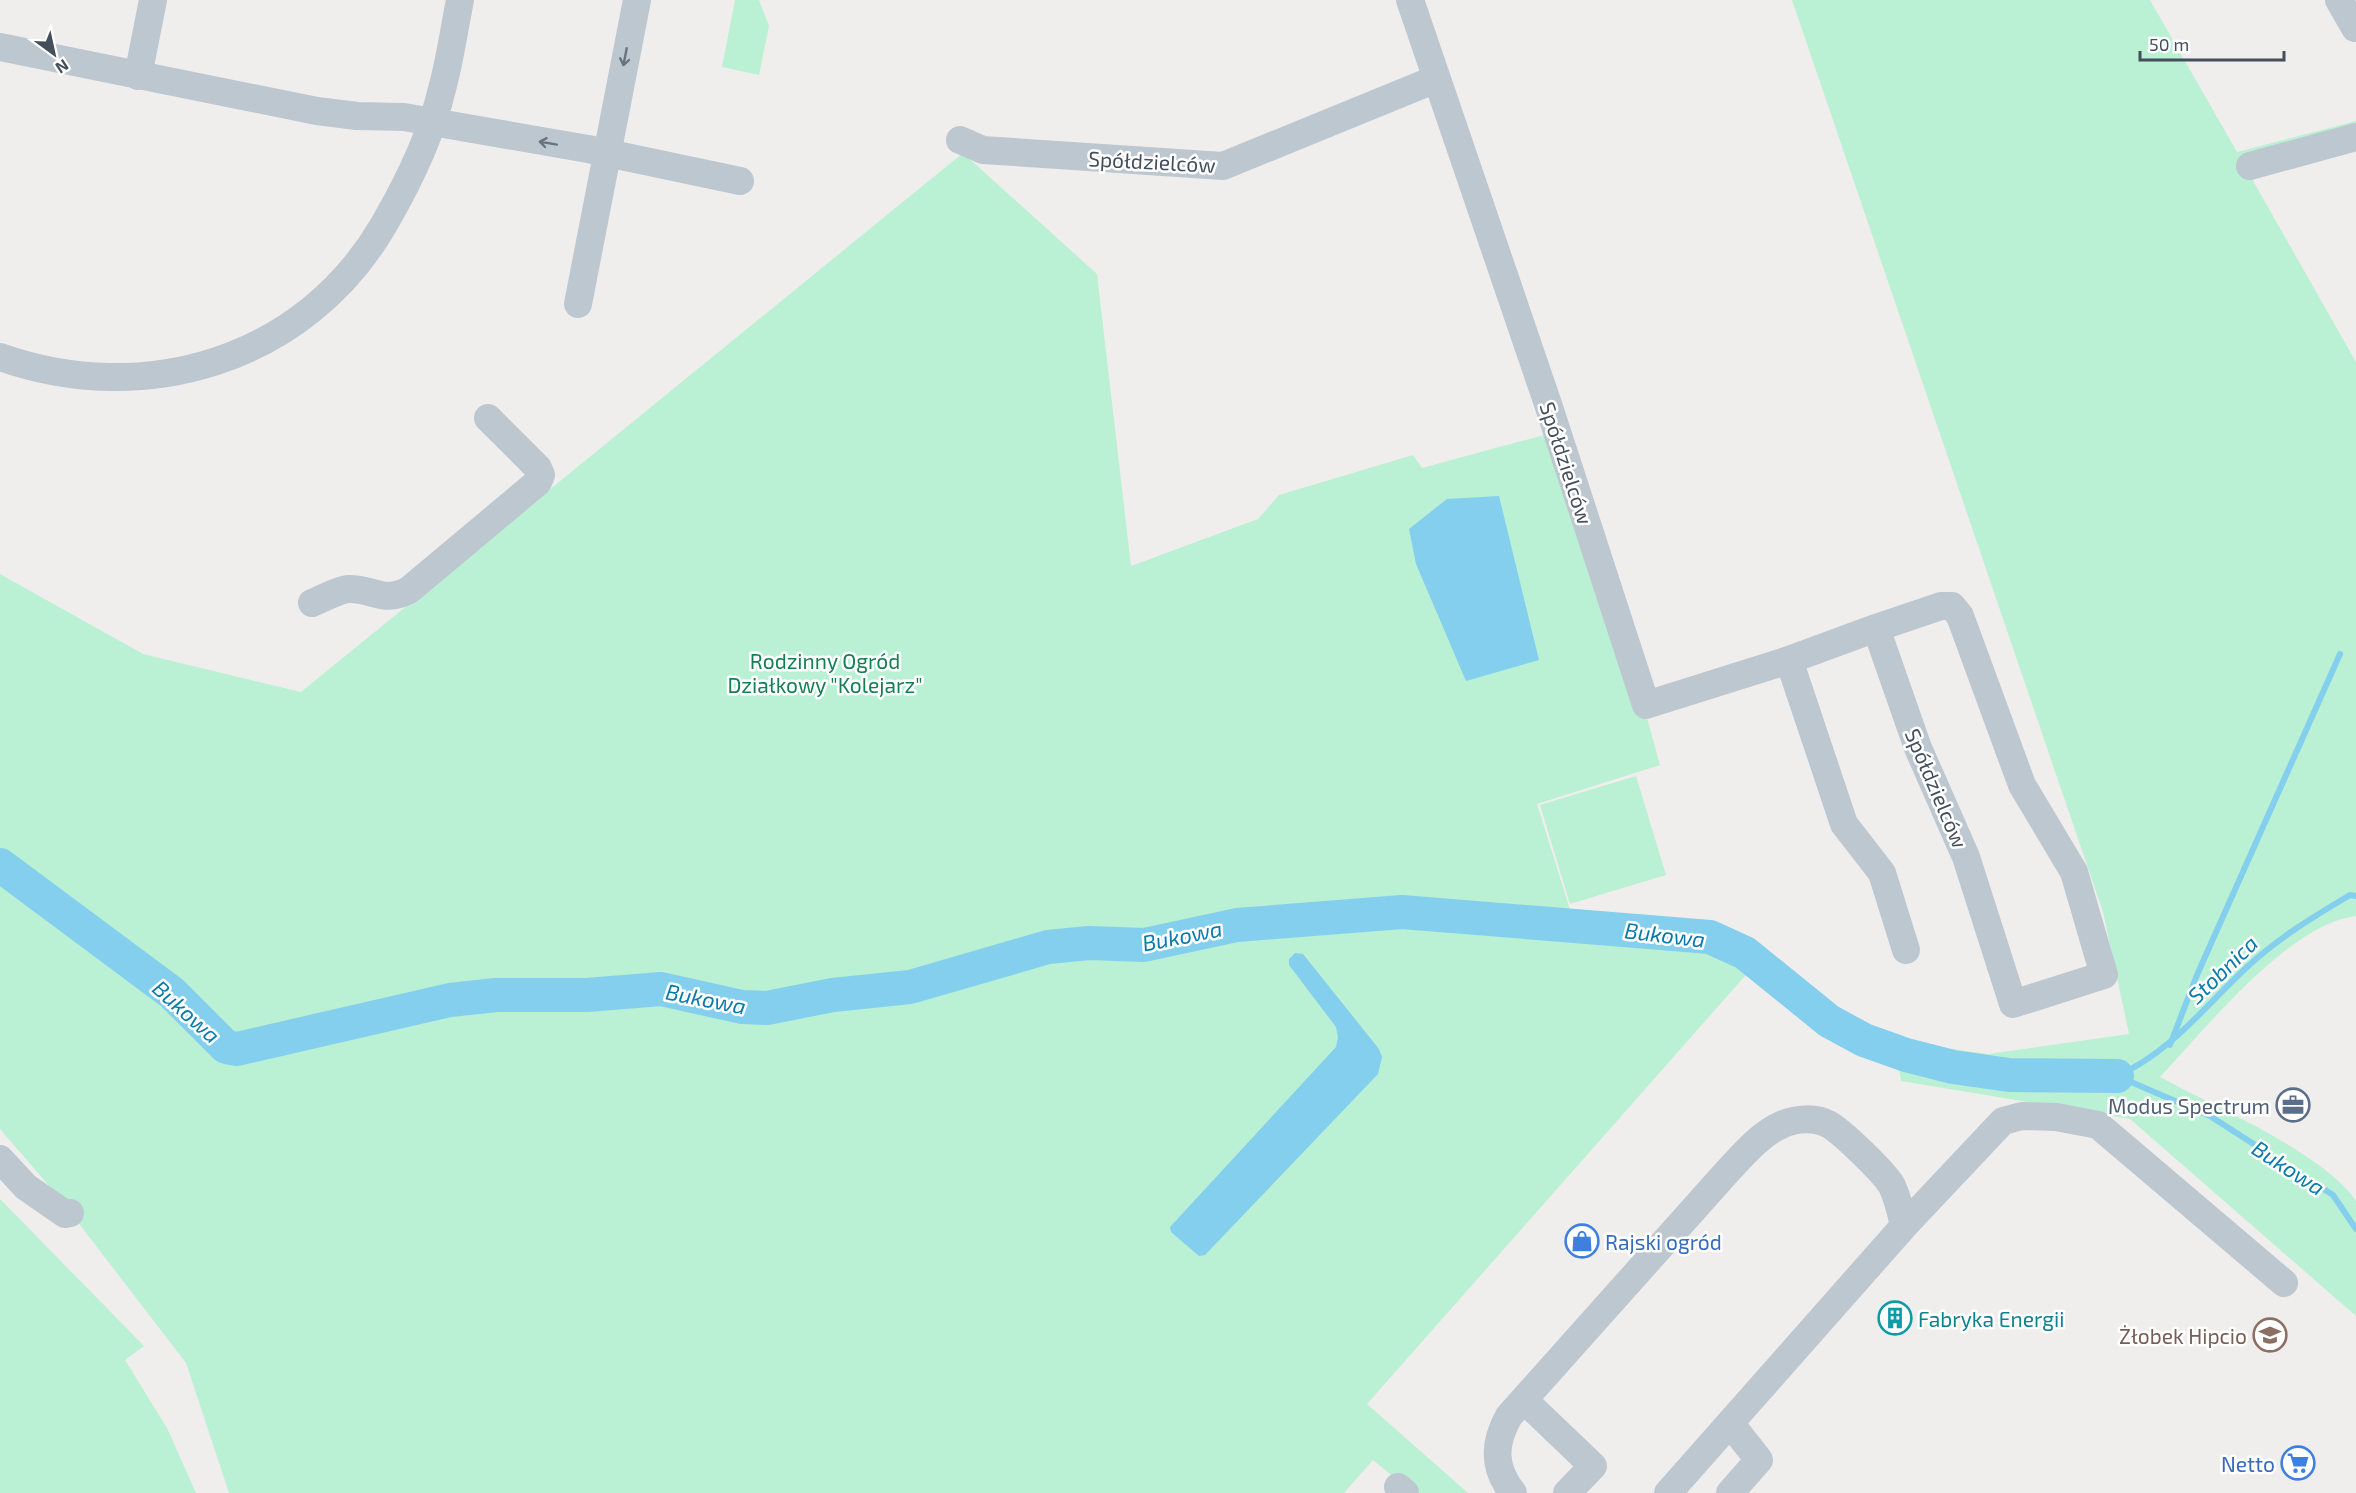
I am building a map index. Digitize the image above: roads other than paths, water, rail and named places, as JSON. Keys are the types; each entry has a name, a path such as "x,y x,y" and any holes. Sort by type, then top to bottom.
{"street":[{"path":"138,75 153,0"},
{"path":"0,357 68,375 129,379 175,373 209,364 266,340 321,301 364,255 394,207 431,123 443,87 460,0"},
{"path":"578,304 637,0"},
{"name":"Spółdzielców","path":"1410,0 1544,393 1646,705 1789,660 1876,628 1941,606 1952,606 1960,616 2022,785 2074,872 2104,975 2013,1004 1966,857 1918,748 1876,628"},
{"path":"2339,0 2355,28"},
{"path":"0,47 317,111 357,116 393,116 606,153 740,181"},
{"name":"Spółdzielców","path":"960,140 983,150 1222,166 1436,79"},
{"path":"2250,166 2356,137"},
{"path":"312,603 347,589 384,597 397,596 409,590 538,482 541,475 538,468 488,418"},
{"path":"1789,660 1844,824 1882,873 1906,950"},
{"path":"1668,1493 1904,1226 2002,1121 2022,1116 2056,1117 2098,1125 2284,1283"},
{"path":"1514,1493 1501,1475 1497,1453 1499,1434 1509,1416 1726,1173 1758,1141 1781,1125 1799,1119 1814,1119 1830,1125 1876,1166 1891,1185 1904,1226"},
{"path":"0,1159 41,1200 65,1214 70,1213"},
{"path":"1524,1400 1593,1466 1567,1493"},
{"path":"1730,1423 1759,1460 1730,1493"}],"water":[{"path":"1499,496 1539,660 1466,681 1416,564 1409,529 1447,499"},
{"path":"1295,953 1303,954 1379,1049 1382,1057 1378,1074 1205,1255 1199,1256 1171,1232 1170,1227 1336,1047 1338,1037 1336,1027 1289,965 1289,959"}],"waterway":[{"path":"2170,1045 2197,975 2340,654"},
{"name":"Bukowa","path":"0,865 172,993 226,1047 237,1049 450,1000 496,995 587,995 661,989 742,1007 767,1008 833,995 910,987 1048,947 1089,943 1144,945 1237,925 1402,912 1710,937 1745,953 1829,1021 1864,1040 1906,1055 1953,1067 2009,1075 2117,1076"},
{"name":"Stobnica","path":"2117,1076 2136,1066 2170,1042 2246,968 2271,947 2336,903 2350,895 2356,896"},
{"name":"Bukowa","path":"2117,1076 2210,1116 2333,1195 2356,1229"}],"place":[{"name":"Modus Spectrum","path":"2293,1105"},
{"name":"Rajski ogród","path":"1582,1241"},
{"name":"Fabryka Energii","path":"1895,1318"},
{"name":"Żłobek Hipcio","path":"2270,1335"},
{"name":"Netto","path":"2298,1463"}],"park label":[{"name":"Rodzinny Ogród Działkowy \"Kolejarz\"","path":"825,672"}]}
